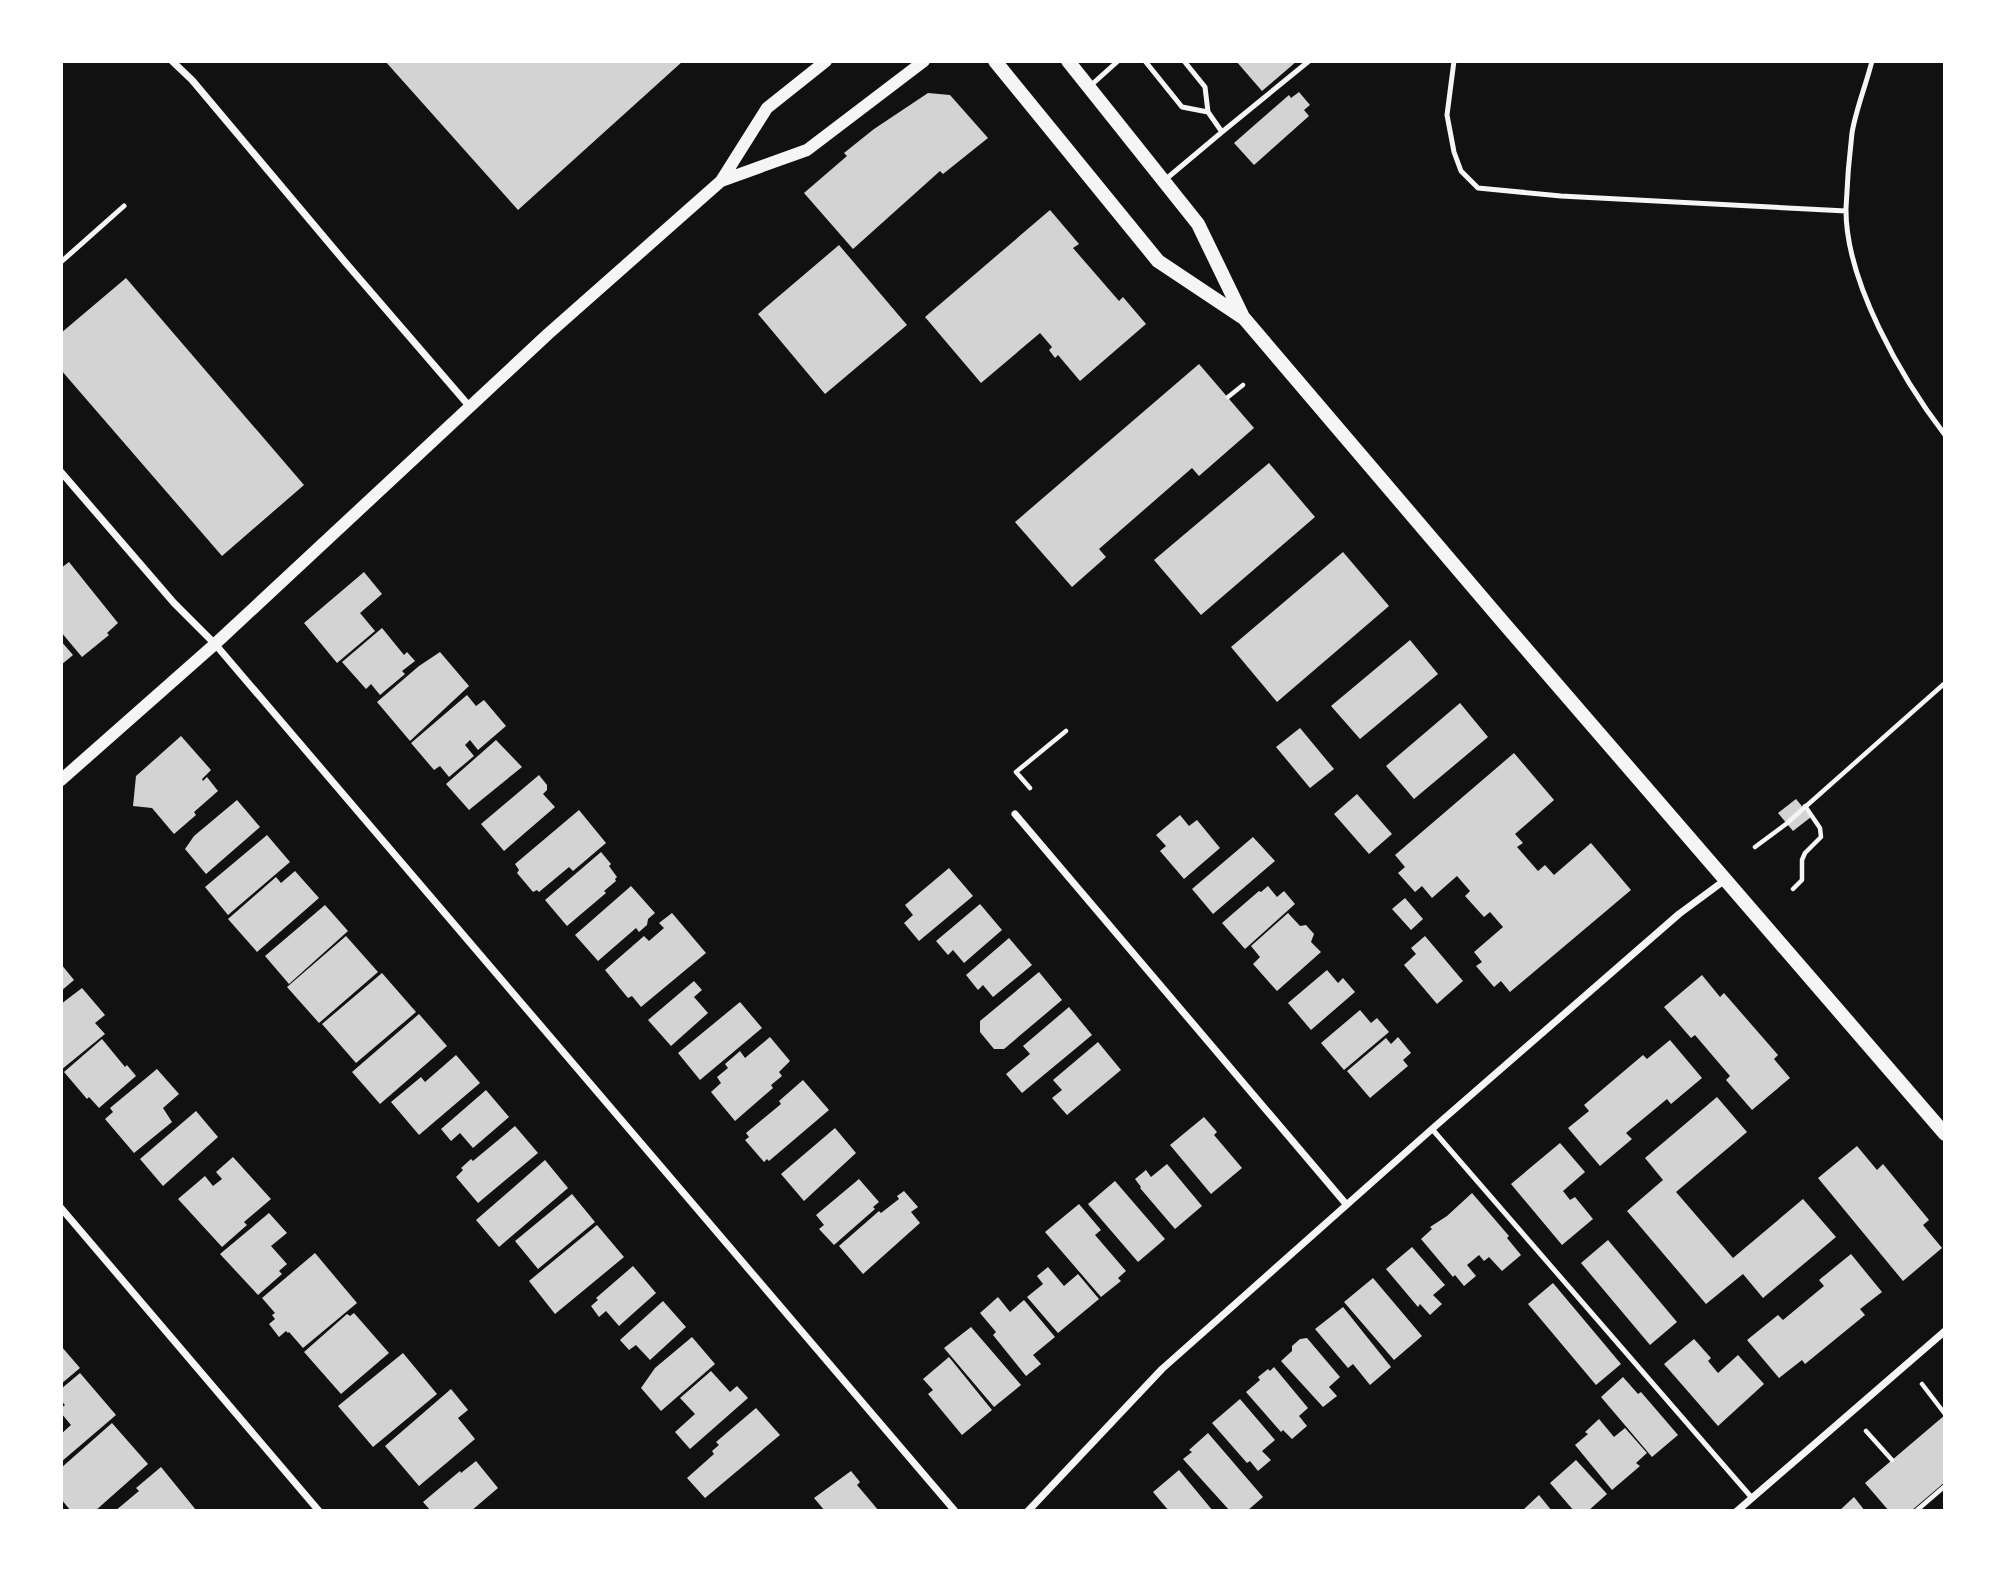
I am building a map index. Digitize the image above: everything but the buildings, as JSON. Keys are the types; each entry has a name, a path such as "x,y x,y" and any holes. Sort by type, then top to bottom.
{"main road":[{"path":"995,61 1158,261 1243,317"},
{"path":"1068,61 1198,224 1243,317 1945,1134"}],"street":[{"path":"172,61 192,80 470,407"},
{"path":"61,780 215,644 588,297 721,181 766,108 826,61"},
{"path":"721,181 807,150 924,61"},
{"path":"61,472 174,603 215,644 955,1511"},
{"path":"1015,814 1346,1204"},
{"path":"1028,1511 1162,1369 1346,1204 1679,914 1726,879"},
{"path":"61,1208 319,1511"},
{"path":"1737,1511 1945,1331"}],"lane":[{"path":"1089,88 1118,61"},
{"path":"1145,61 1182,107 1208,112"},
{"path":"1184,61 1206,86 1208,112 1222,132"},
{"path":"1163,181 1309,61"},
{"path":"1454,61 1447,115 1454,152 1461,171 1478,188 1561,196 1846,211"},
{"path":"1872,61 1852,132 1846,211 1853,261 1882,335 1926,411 1945,435"},
{"path":"61,262 124,206"},
{"path":"1432,1129 1752,1498"}],"path":[{"path":"1228,397 1243,385"},
{"path":"1755,847 1945,683"},
{"path":"1030,788 1016,772 1066,731"},
{"path":"1793,890 1802,880 1802,860 1805,853 1821,837 1820,828 1805,806"},
{"path":"1922,1384 1945,1414"},
{"path":"1866,1431 1892,1460"},
{"path":"1916,1511 1945,1486"}]}
